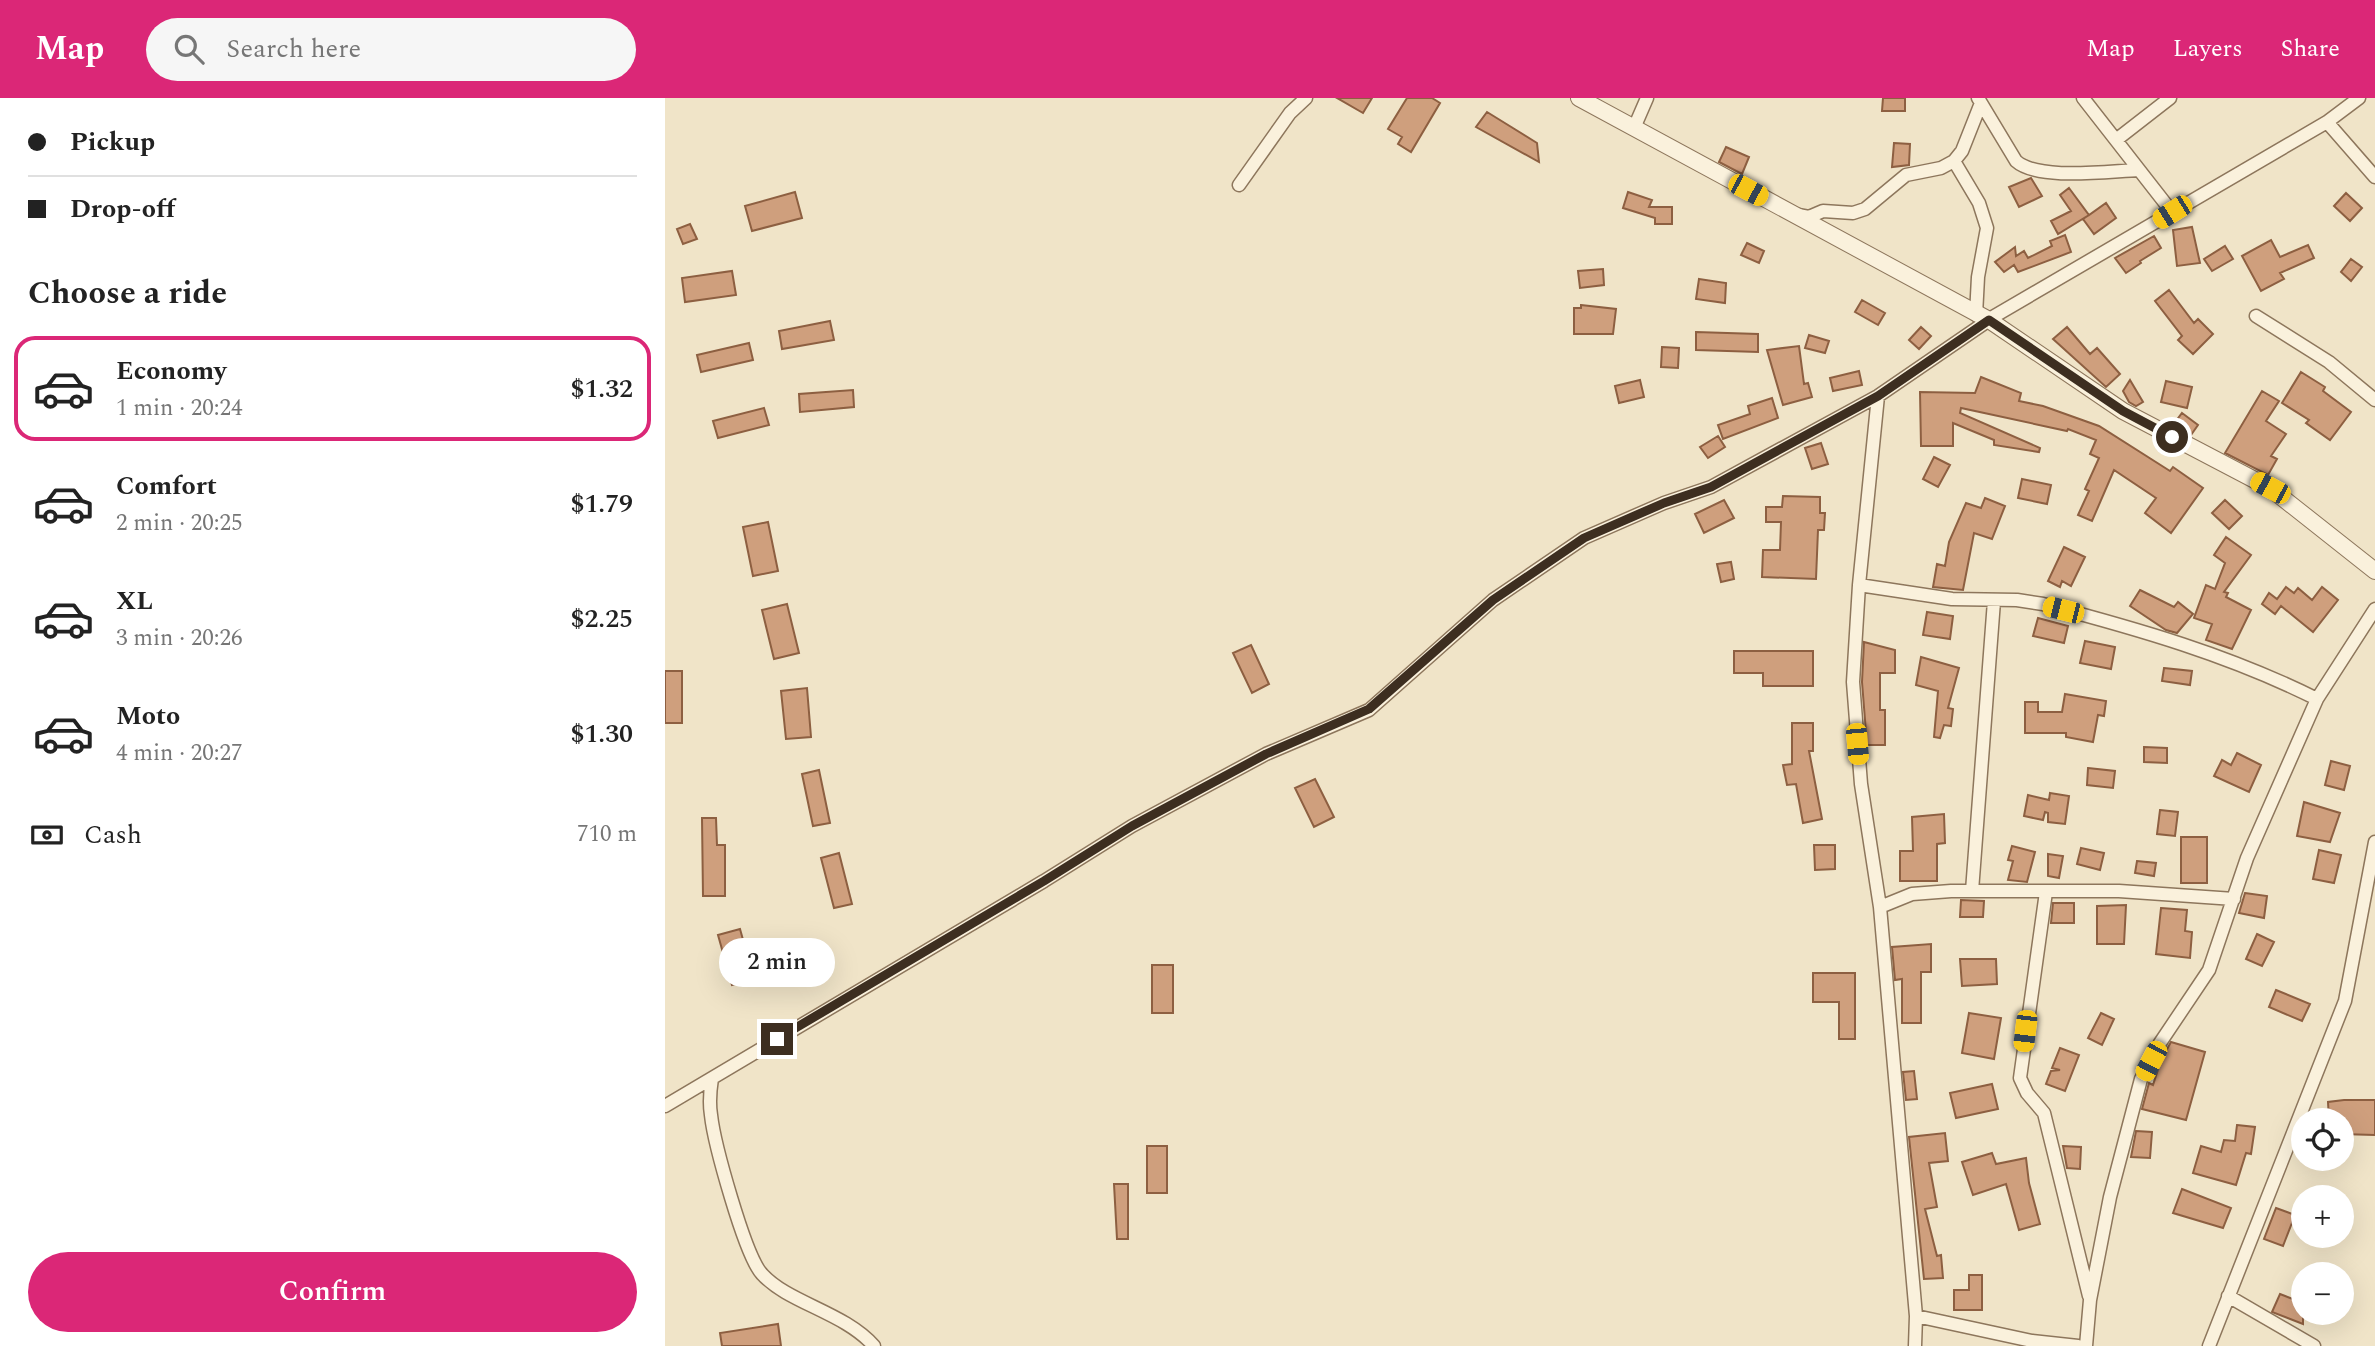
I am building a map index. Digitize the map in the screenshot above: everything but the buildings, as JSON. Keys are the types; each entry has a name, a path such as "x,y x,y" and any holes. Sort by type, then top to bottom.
{"street":[{"path":"1239,185 1290,113 1306,98"},
{"path":"1579,98 1984,319 2123,411 2270,488 2375,572"},
{"path":"1634,128 1647,98"},
{"path":"2083,98 2172,212"},
{"path":"2116,140 2170,98"},
{"path":"665,1106 1132,826 1266,754 1369,709 1493,600 1584,538 1664,503 1711,487 1878,396 1984,319 2327,122 2359,98"},
{"path":"1794,214 1809,217 1823,211 1853,212 1865,209 1906,175 1941,168 1954,161 1962,150 1979,100"},
{"path":"1979,100 2016,161 2024,169 2086,172 2139,170"},
{"path":"2327,122 2375,177"},
{"path":"1954,161 1975,195 1987,228 1978,276 1984,319"},
{"path":"2256,316 2329,362 2375,400"},
{"path":"1878,396 1859,585 1853,682 1855,724 1880,907 1916,1316 1915,1346"},
{"path":"1859,585 1952,599 2030,602 2125,625 2260,671 2317,699"},
{"path":"1972,891 1994,601"},
{"path":"2086,1346 2090,1300 2110,1197 2141,1079 2160,1043 2209,970 2247,858 2317,699 2375,609"},
{"path":"2210,1346 2346,1001 2375,842"},
{"path":"1880,907 1912,894 1972,891 2190,894 2234,899"},
{"path":"2046,892 2020,1078 2027,1093 2044,1113 2090,1300"},
{"path":"712,1078 711,1116 718,1151 734,1204 761,1273 783,1290 829,1311 874,1346"},
{"path":"2228,1296 2314,1346"},
{"path":"1916,1316 2049,1344 2078,1346"}],"route":[{"path":"777,1039 1132,826 1239,767 1369,709 1493,600 1584,538 1664,503 1711,487 1878,396 1989,320 2123,411 2172,437"}]}
